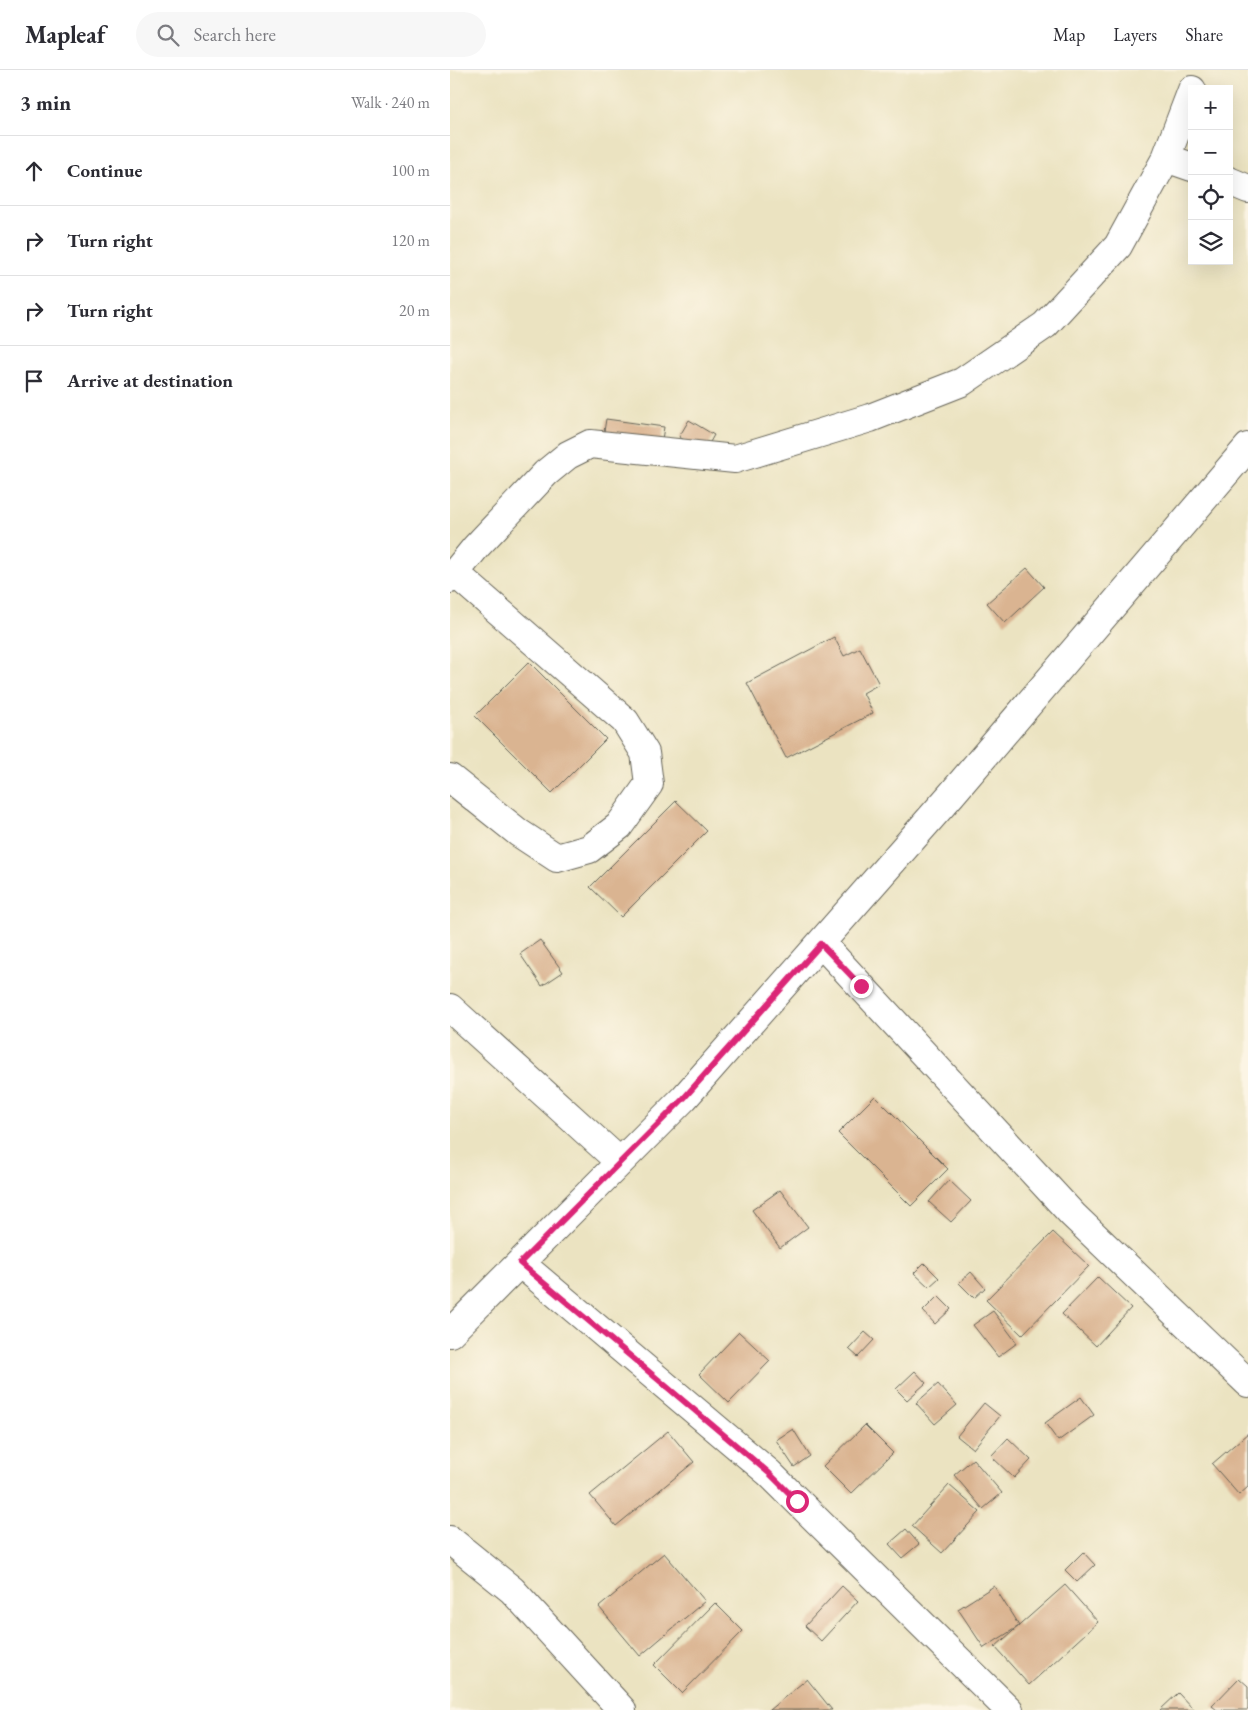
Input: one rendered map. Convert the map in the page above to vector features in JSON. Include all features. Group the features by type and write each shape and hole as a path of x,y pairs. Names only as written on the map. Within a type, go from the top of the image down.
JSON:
{"street":[{"path":"1193,85 1199,70"},
{"path":"450,778 519,832 557,858 589,849 619,826 649,784 645,753 626,721 452,576 476,547 546,473 568,455 590,444 734,459 870,418 962,382 1045,325 1118,246 1166,158 1188,100"},
{"path":"1166,158 1188,166"},
{"path":"1233,183 1248,189"},
{"path":"450,1334 684,1098 821,944 1248,447"},
{"path":"821,944 1073,1215 1248,1383"},
{"path":"450,1008 620,1162"},
{"path":"520,1263 769,1473 1009,1710"},
{"path":"450,1540 512,1590 622,1710"}],"building":[{"path":"606,419 664,427 661,446 603,438"},
{"path":"689,420 714,435 705,451 679,437"},
{"path":"1027,568 1044,587 1005,623 987,603"},
{"path":"834,637 844,656 860,648 879,684 863,693 873,713 786,758 747,683"},
{"path":"529,662 606,739 552,793 475,716"},
{"path":"676,801 707,831 621,917 590,887"},
{"path":"540,940 563,972 542,986 520,954"},
{"path":"875,1096 948,1169 911,1206 838,1133"},
{"path":"949,1180 971,1201 951,1222 929,1202"},
{"path":"780,1190 808,1227 780,1248 752,1210"},
{"path":"1053,1232 1089,1266 1022,1335 986,1300"},
{"path":"924,1263 939,1278 929,1287 914,1273"},
{"path":"971,1272 985,1288 974,1298 959,1283"},
{"path":"1098,1277 1131,1308 1096,1346 1062,1314"},
{"path":"938,1296 951,1309 935,1324 923,1311"},
{"path":"993,1311 1017,1343 998,1357 973,1325"},
{"path":"739,1332 770,1361 729,1403 699,1374"},
{"path":"865,1332 874,1340 858,1357 849,1349"},
{"path":"915,1371 926,1383 907,1400 896,1389"},
{"path":"938,1384 957,1405 935,1424 916,1403"},
{"path":"1081,1397 1094,1415 1058,1441 1045,1423"},
{"path":"984,1403 1000,1416 973,1449 957,1436"},
{"path":"865,1425 893,1453 851,1494 823,1466"},
{"path":"793,1429 810,1456 794,1467 776,1440"},
{"path":"668,1431 694,1462 616,1526 590,1495"},
{"path":"1248,1433 1248,1487 1239,1495 1212,1464"},
{"path":"1008,1438 1031,1460 1014,1478 991,1456"},
{"path":"973,1459 1002,1493 983,1509 954,1475"},
{"path":"949,1485 980,1512 942,1553 912,1526"},
{"path":"906,1529 919,1544 902,1558 889,1544"},
{"path":"1083,1552 1095,1565 1077,1582 1065,1570"},
{"path":"664,1553 705,1601 640,1656 599,1607"},
{"path":"1065,1585 1098,1622 1029,1685 995,1647"},
{"path":"842,1586 858,1601 821,1641 805,1626"},
{"path":"994,1586 1019,1626 984,1648 958,1609"},
{"path":"715,1603 743,1631 682,1693 654,1665"},
{"path":"1239,1678 1248,1686 1248,1710 1217,1710 1212,1706"},
{"path":"807,1679 832,1710 769,1710"},
{"path":"1178,1693 1194,1710 1160,1710"}],"route":[{"path":"797,1501 769,1473 520,1263 684,1098 821,944 861,986"}]}
